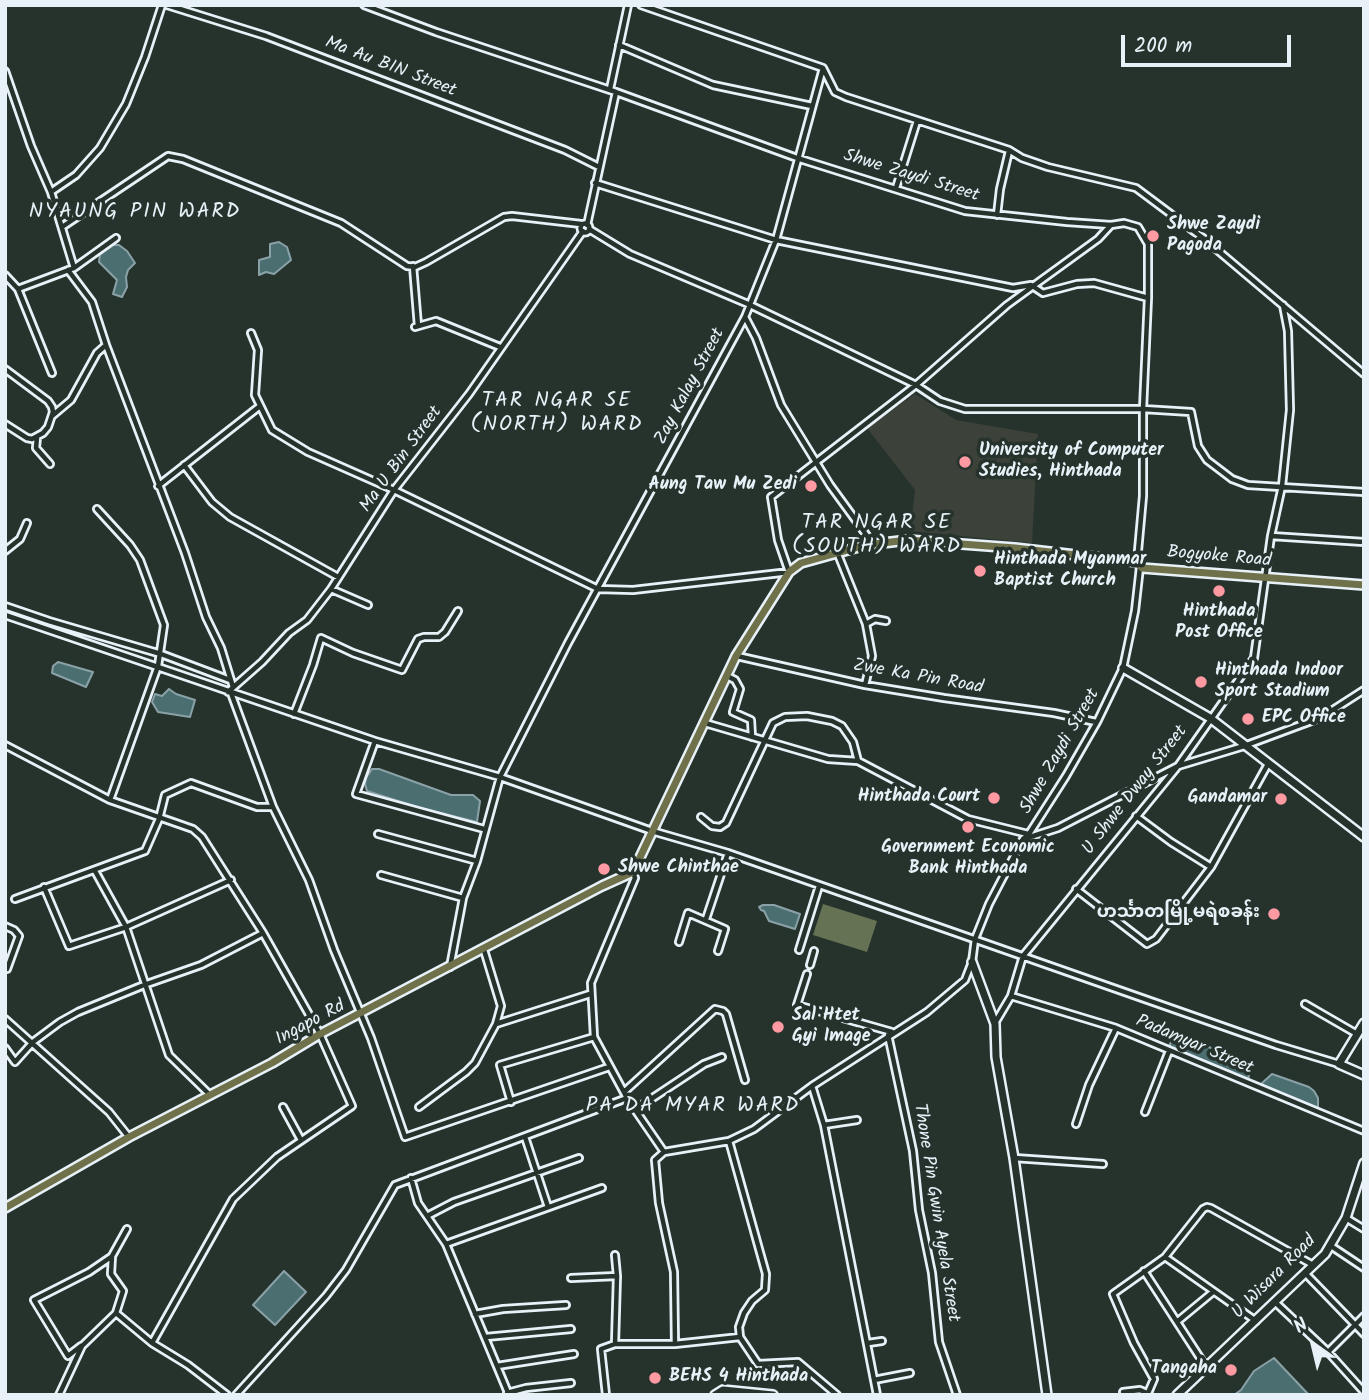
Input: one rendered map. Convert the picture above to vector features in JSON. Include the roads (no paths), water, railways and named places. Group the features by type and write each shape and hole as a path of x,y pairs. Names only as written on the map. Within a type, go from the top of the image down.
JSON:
{"main road":[{"name":"Bogyoke Road","path":"789,572 800,563 837,552 908,540 1015,548 1138,565 1266,578 1364,585"},
{"path":"633,872 736,656 789,572"},
{"name":"Ingapo Rd","path":"5,1208 129,1137 210,1096 320,1034 633,872"}],"street":[{"path":"51,192 76,175 100,148 125,104 145,57 162,5"},
{"name":"Ma Au BIN Street","path":"167,5 266,36 565,150 599,167"},
{"name":"Shwe Zaydi Street","path":"364,5 436,32 610,89 797,158 965,211 1111,225 1124,223 1138,228 1148,244 1143,495 1135,611 1123,668 1097,722 1029,834 1023,839 989,904 975,939 972,962"},
{"path":"610,89 628,5"},
{"path":"641,5 823,68 835,92 1009,150 1022,158 1048,167 1136,188 1203,238 1364,374"},
{"path":"619,45 713,85 812,106"},
{"name":"Zay Kalay Street","path":"450,967 463,898 477,861 500,777 745,317 776,240 823,68"},
{"path":"5,71 31,146 51,192 71,269 92,302 231,680 231,690 273,807 309,880 371,1038 405,1138 609,1067"},
{"name":"Ma U Bin Street","path":"231,690 289,633 307,620 331,589 394,490 469,394 500,347 587,229 616,92"},
{"path":"896,188 917,121"},
{"path":"997,215 1009,150"},
{"path":"62,227 168,156 175,156 341,223 407,266 443,253 504,217 581,224 630,254 748,304 916,385 940,401 965,409 1143,409 1191,412 1198,446 1217,470 1232,479 1248,485 1364,492"},
{"path":"595,183 776,240 1013,288 1031,285 1044,293 1077,284 1094,283 1148,298"},
{"path":"251,333 258,350 255,395 272,430 308,452 394,490 598,589 633,590 789,572 778,540 771,496 916,385 1031,285 1098,239 1111,225"},
{"path":"18,289 71,269 116,238"},
{"path":"413,266 416,327 436,321 500,347"},
{"path":"5,275 18,289 52,373"},
{"name":"U Shwe Dway Street","path":"995,1024 1010,996 1023,956 1178,766 1254,657 1271,536 1282,486 1290,410 1289,331 1283,305"},
{"path":"745,317 782,405 830,485 873,544"},
{"path":"52,416 71,400 97,354 106,345"},
{"path":"5,369 48,401 52,407 48,427 37,437 27,438 5,424"},
{"path":"158,486 260,405"},
{"path":"37,437 36,448 50,464"},
{"path":"184,465 212,502 230,517 338,577"},
{"path":"97,509 130,545 149,580 164,625 158,666 110,800"},
{"path":"5,551 20,539 27,523"},
{"path":"1271,536 1364,542"},
{"path":"837,552 866,624 872,656 865,685"},
{"path":"331,589 368,605"},
{"path":"5,606 40,619 161,654 231,680"},
{"path":"294,713 321,638 353,653 402,670 418,639 439,637 458,611"},
{"path":"5,615 375,741 500,777 652,831 728,853 1276,1045 1339,1064 1364,1075"},
{"path":"866,624 875,619 886,621"},
{"name":"Zwe Ka Pin Road","path":"736,656 865,685 1054,713 1097,722"},
{"path":"1123,668 1210,718 1364,837"},
{"path":"726,676 738,683 739,694 733,712 751,720 752,737"},
{"path":"1023,839 1058,828 1178,766 1244,746 1322,717 1364,690"},
{"path":"701,817 712,826 720,827 726,824 773,723 785,717 807,716 842,726 853,742 858,761"},
{"path":"704,723 828,759 858,761 968,819 1039,835"},
{"path":"375,741 356,794 484,828"},
{"path":"5,745 110,800 193,830 202,838 264,933 320,1034 352,1106 277,1157 233,1199 152,1343"},
{"path":"1076,889 1146,944 1156,939 1211,867 1268,764"},
{"path":"15,899 145,851 159,819 165,795 191,783 257,807 273,807"},
{"path":"1136,816 1211,867"},
{"path":"378,834 477,861"},
{"path":"706,919 728,853"},
{"path":"95,871 125,927 169,1055 210,1096"},
{"path":"633,872 635,878 591,984 594,1037 627,1098 664,1152"},
{"path":"381,875 463,898"},
{"path":"44,887 69,946 125,927 231,880"},
{"path":"799,950 819,886"},
{"path":"679,942 688,913 725,929 718,951"},
{"path":"5,926 19,936 7,969"},
{"path":"5,1048 15,1062 33,1042 78,1012 201,965 264,933"},
{"path":"419,1107 467,1073 496,1024 502,1006 484,950"},
{"path":"810,965 814,951"},
{"path":"972,962 995,1024 996,1057 1014,1158 1047,1395"},
{"path":"675,1344 674,1272 659,1203 655,1160 664,1152 729,1140 754,1129 812,1086 947,997 965,980 972,962"},
{"path":"807,974 797,1005 891,1034"},
{"path":"496,1024 590,994"},
{"name":"Padamyar Street","path":"1010,996 1116,1028 1364,1131"},
{"path":"1305,1004 1357,1034"},
{"path":"624,1092 715,1009 726,1014 745,1080"},
{"path":"5,1019 109,1112 129,1137"},
{"path":"1339,1064 1364,1023"},
{"path":"1076,1124 1089,1085 1116,1028"},
{"name":"Thone Pin Gwin Ayela Street","path":"891,1034 913,1151 919,1210 932,1273 939,1342 957,1395"},
{"path":"511,1102 500,1065 594,1037"},
{"path":"1145,1112 1168,1051"},
{"path":"636,1109 704,1064 722,1057"},
{"path":"812,1086 824,1125 877,1395"},
{"path":"236,1395 339,1279 395,1185 627,1098"},
{"path":"283,1107 302,1140"},
{"path":"824,1125 857,1120"},
{"path":"525,1137 548,1207"},
{"path":"729,1140 766,1274 765,1290 752,1301 744,1313 739,1327 740,1337 758,1364 799,1362 838,1395"},
{"path":"427,1216 454,1202 579,1158"},
{"path":"1014,1158 1102,1164"},
{"name":"U Wisara Road","path":"1177,1395 1276,1303 1331,1246 1346,1218 1364,1163"},
{"path":"411,1178 418,1203 446,1244 508,1394 526,1388 571,1383"},
{"path":"446,1244 602,1188"},
{"path":"1123,1392 1140,1390 1148,1394 1154,1379 1134,1343 1114,1291 1165,1257 1207,1207 1313,1265"},
{"path":"1346,1218 1364,1229"},
{"path":"111,1256 111,1274 123,1291 116,1313 68,1356 34,1300 89,1272 111,1256 127,1229"},
{"path":"1331,1246 1364,1268"},
{"path":"615,1255 615,1344"},
{"path":"1165,1257 1256,1321"},
{"path":"1144,1271 1206,1367"},
{"path":"1305,1273 1364,1334"},
{"path":"571,1278 617,1276"},
{"path":"1178,1321 1213,1292"},
{"path":"1276,1303 1328,1352 1364,1392"},
{"path":"475,1314 503,1309 566,1305"},
{"path":"116,1313 152,1343 188,1365 227,1395"},
{"path":"1328,1352 1364,1316"},
{"path":"485,1337 572,1329"},
{"path":"606,1395 601,1349 615,1344 675,1344 740,1337"},
{"path":"867,1343 882,1341"},
{"path":"59,1395 82,1346"},
{"path":"496,1366 574,1354"},
{"path":"874,1380 910,1373"},
{"path":"715,1395 723,1390 773,1395"}],"water":[{"path":"279,242 287,247 291,260 274,274 266,272 259,275 259,260 270,257 270,244"},
{"path":"113,245 119,245 127,251 135,263 128,270 127,287 122,297 113,294 117,280 99,262 100,254"},
{"path":"58,662 93,672 86,687 52,673 53,666"},
{"path":"169,689 195,700 190,717 158,712 152,702 155,694 162,696"},
{"path":"372,769 379,769 451,795 473,795 480,801 477,822 367,791 366,778"},
{"path":"774,905 800,914 795,929 769,921 759,907"},
{"path":"1179,1039 1191,1040 1242,1060 1250,1069 1247,1086 1220,1072 1170,1053 1168,1049 1171,1042"},
{"path":"1272,1074 1314,1091 1318,1106 1314,1114 1262,1092 1261,1084"},
{"path":"284,1271 306,1292 275,1325 253,1305"},
{"path":"1274,1358 1309,1395 1234,1395 1241,1390 1254,1371"}],"place":[{"name":"Shwe Zaydi Pagoda","path":"1153,236"},
{"name":"University of Computer Studies, Hinthada","path":"965,462"},
{"name":"Aung Taw Mu Zedi","path":"811,486"},
{"name":"Hinthada Myanmar Baptist Church","path":"980,571"},
{"name":"Hinthada Post Office","path":"1219,591"},
{"name":"Hinthada Indoor Sport Stadium","path":"1201,682"},
{"name":"EPC Office","path":"1248,719"},
{"name":"Hinthada Court","path":"994,798"},
{"name":"Gandamar","path":"1281,799"},
{"name":"Government Economic Bank Hinthada","path":"968,827"},
{"name":"Shwe Chinthae","path":"604,869"},
{"name":"ဟင်္သာတမြို့မရဲစခန်း","path":"1274,914"},
{"name":"Sal Htet Gyi Image","path":"778,1027"},
{"name":"Tangaha","path":"1231,1370"},
{"name":"BEHS 4 Hinthada","path":"655,1378"}],"district":[{"name":"NYAUNG PIN WARD","path":"135,213"},
{"name":"TAR NGAR SE (NORTH) WARD","path":"557,414"},
{"name":"TAR NGAR SE (SOUTH) WARD","path":"877,536"},
{"name":"PA DA MYAR WARD","path":"693,1107"}]}
